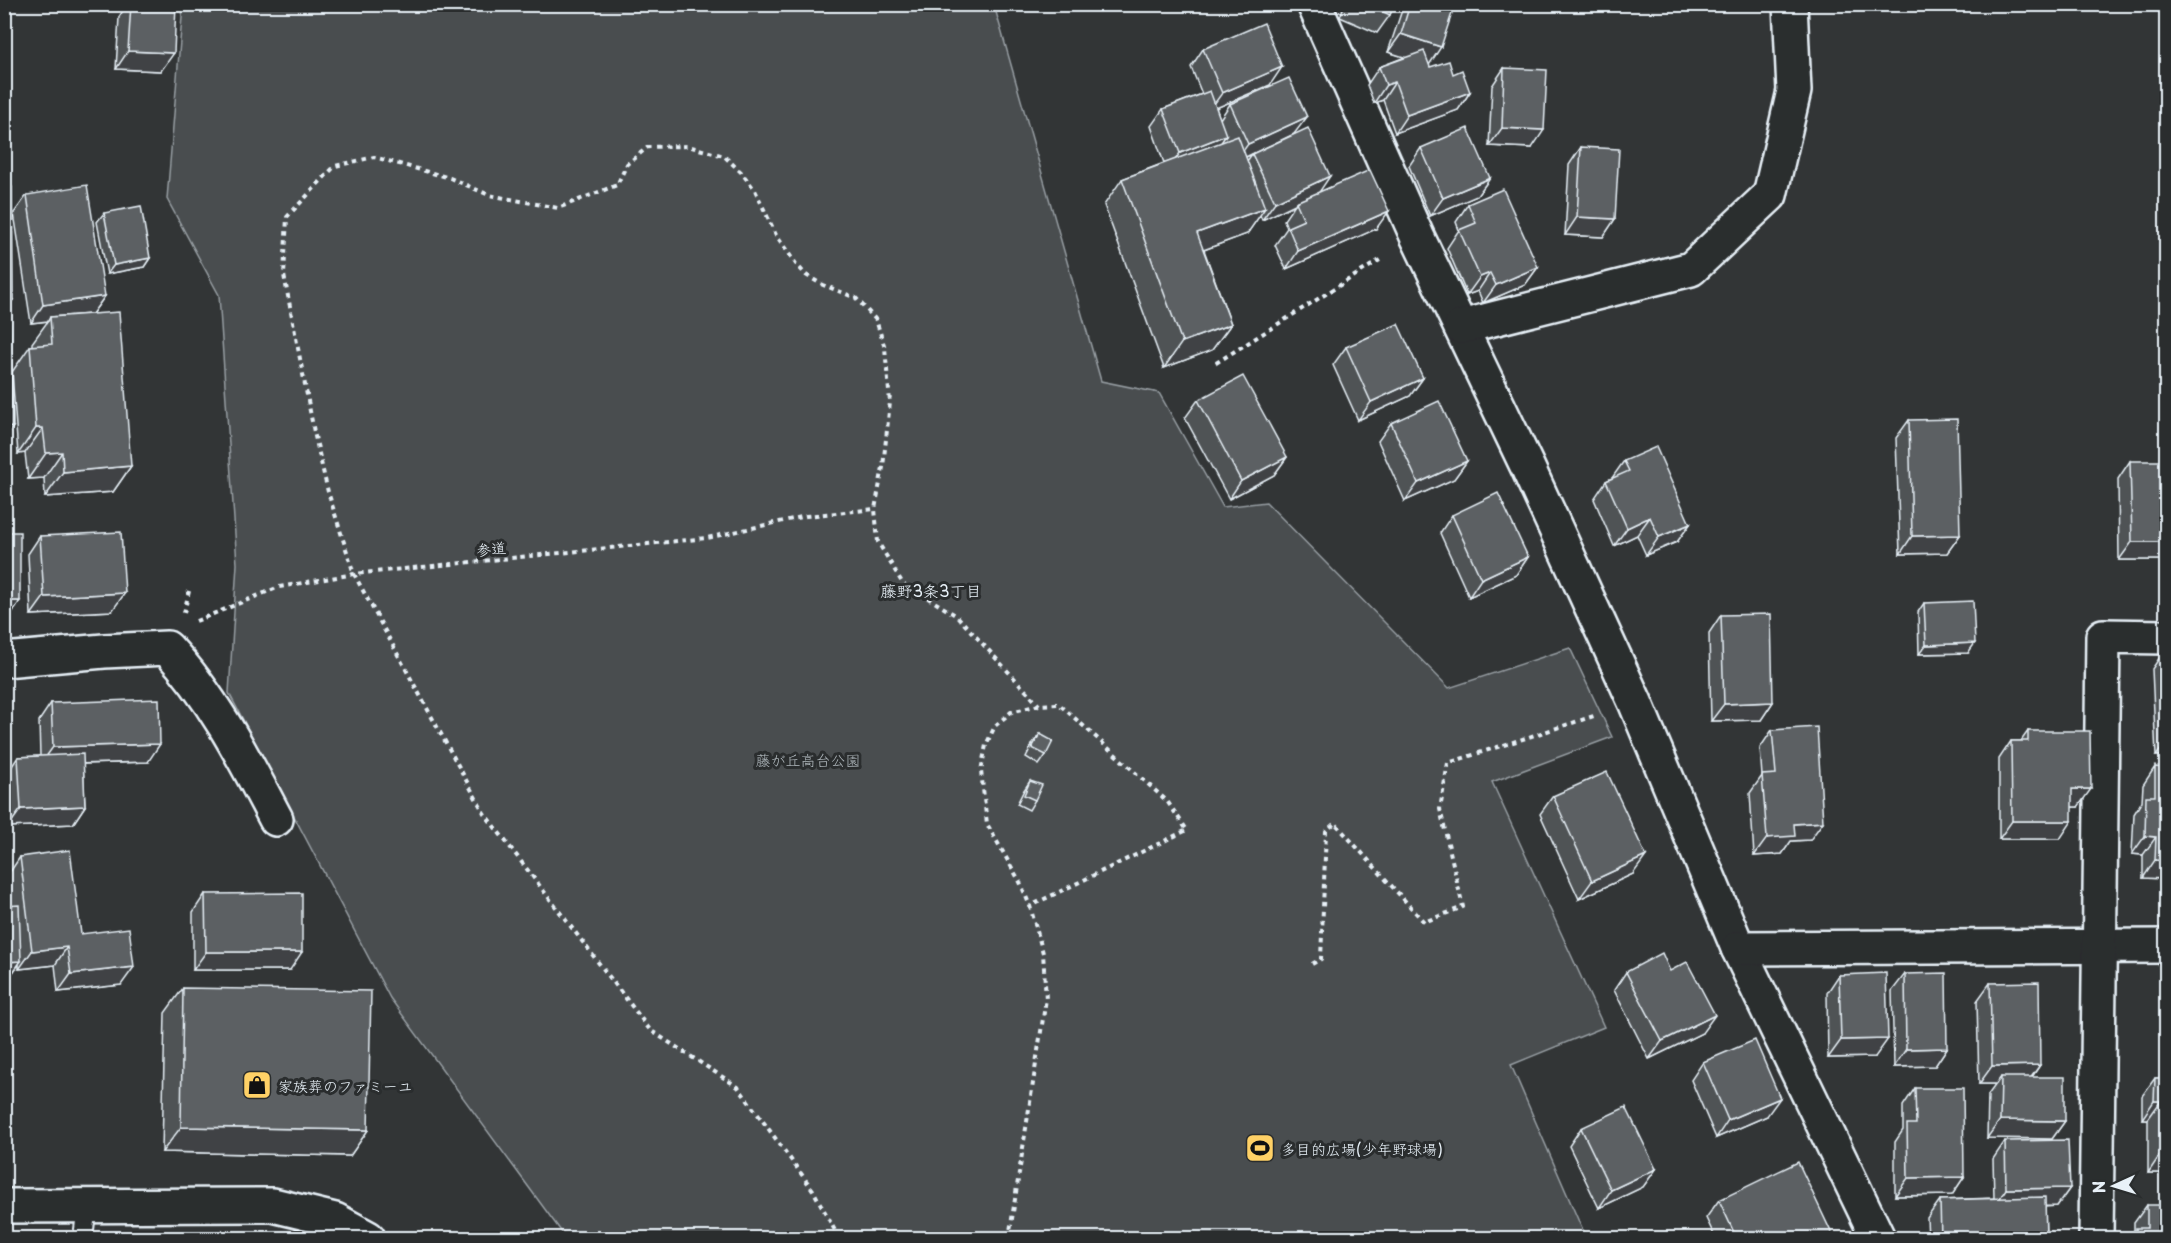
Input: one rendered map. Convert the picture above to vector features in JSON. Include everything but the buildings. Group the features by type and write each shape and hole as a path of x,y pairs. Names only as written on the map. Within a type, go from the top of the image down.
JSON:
{"street":[{"path":"1314,4 1417,236 1635,702 1738,948 1878,1239"},
{"path":"1461,327 1691,268 1770,195 1794,91 1790,4"},
{"path":"2096,1239 2103,636 2166,637"},
{"path":"4,660 167,648 203,695 246,763 276,819"},
{"path":"1738,948 2166,946"},
{"path":"4,1206 273,1205 335,1220 368,1239"}],"lane":[{"path":"83,1239 87,1205"}],"path":[{"path":"839,1239 813,1190 738,1087 650,1030 484,813 354,574 328,492 314,432 284,274 287,217 335,165 374,157 450,178 489,195 558,208 617,185 627,164 648,147 688,146 724,156 755,190 776,235 806,275 821,284 856,298 876,320 885,348 890,402 883,467 875,509 878,542 903,584 957,616 1039,705"},
{"path":"1216,363 1417,236"},
{"name":"参道","path":"192,623 279,586 354,574 707,538 807,516 875,509"},
{"path":"1312,964 1321,959 1326,831 1335,823 1424,922 1463,907 1440,809 1448,763 1635,702"},
{"path":"1009,1239 1047,999 1042,953 1030,906 1020,882 987,824 981,771 986,745 995,726 1011,712 1039,705 1059,704 1167,801 1186,830 1030,906"}],"green space":[{"name":"藤が丘高台公園","path":"183,5 994,5 1101,381 1159,393 1223,507 1266,502 1449,688 1570,648 1612,737 1492,782 1604,1027 1511,1065 1586,1238 566,1238 390,998 229,693 237,564 219,295 167,199"}],"place":[{"name":"家族葬のファミーユ","path":"257,1085"},
{"name":"多目的広場(少年野球場)","path":"1260,1148"}],"district":[{"name":"藤野3条3丁目","path":"931,590"}]}
